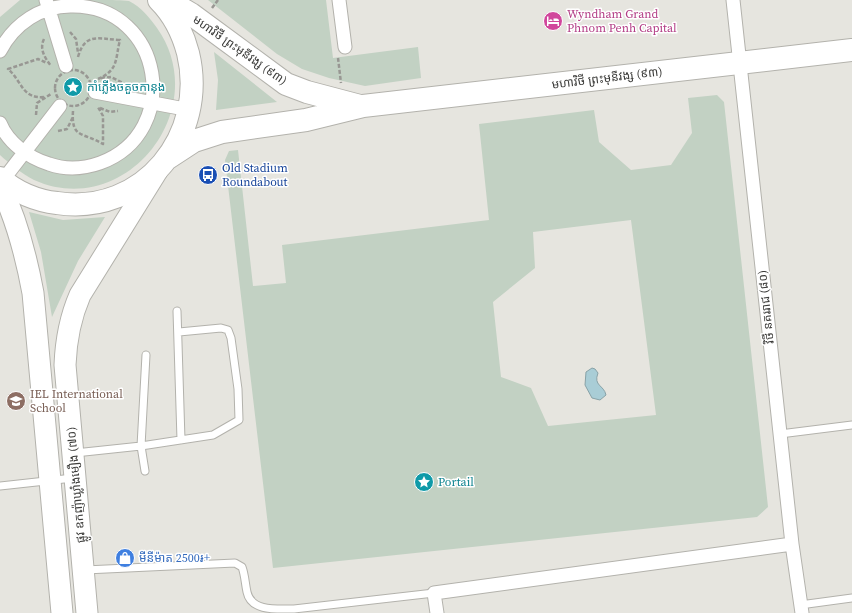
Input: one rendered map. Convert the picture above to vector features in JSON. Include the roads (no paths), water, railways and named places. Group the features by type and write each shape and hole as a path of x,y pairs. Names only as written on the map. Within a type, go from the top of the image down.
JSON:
{"highway":[{"path":"1,181 26,194 51,203 78,205 91,204 104,201 129,191 146,180 164,162 177,143 190,110 192,89 191,66 185,43 176,22 159,0"},
{"name":"មហាវិថី ព្រះមុនីវង្ស (៩៣)","path":"167,0 191,14 286,84 307,92 363,106"},
{"name":"មហាវិថី ព្រះមុនីវង្ស (៩៣)","path":"164,162 194,141 222,132 306,120 363,106 852,50"}],"main road":[{"name":"ផ្លូវ ឧកញ៉ាឃ្លាំងមឿង (៧០)","path":"86,613 65,365 66,340 72,315 80,294 164,162"},
{"name":"ផ្លូវ ឧកញ៉ាឃ្លាំងមឿង (៧០)","path":"1,181 12,209 23,245 34,293 62,613"},
{"path":"49,455 73,453"}],"street":[{"path":"339,0 341,51"},
{"name":"វិថី នគររាជ (៨០)","path":"733,0 792,544 801,609"},
{"path":"47,4 71,63"},
{"path":"0,52 6,41 17,27 47,4 81,6 92,8 114,16 127,27 139,39 147,54 152,71 152,103 146,122 136,137 124,150 109,160 92,166 74,168 56,167 39,161 24,152 11,140 0,123"},
{"path":"95,92 190,110"},
{"path":"1,181 60,106"},
{"path":"437,613 434,593 792,544"}],"lane":[{"path":"177,311 179,332 181,440"},
{"path":"73,453 141,446 213,435 240,420 231,338 228,330 221,328 179,332"},
{"path":"145,471 141,446 146,355"},
{"path":"780,434 852,425"},
{"path":"0,486 75,478"},
{"path":"83,570 236,563 242,567 247,594 253,602 259,607 274,609 294,609 434,593"},
{"path":"801,609 852,598"}],"water":[{"path":"592,368 598,373 597,381 606,395 600,400 592,398 585,385 586,372"}],"place":[{"name":"Wyndham Grand Phnom Penh Capital","path":"553,21"},
{"name":"កាំភ្លើងចគួចកានុង","path":"73,87"},
{"name":"Old Stadium Roundabout","path":"208,175"},
{"name":"IEL International School","path":"16,401"},
{"name":"Portail","path":"424,482"},
{"name":"មីនីម៉ាត 2500៛+","path":"125,558"}]}
